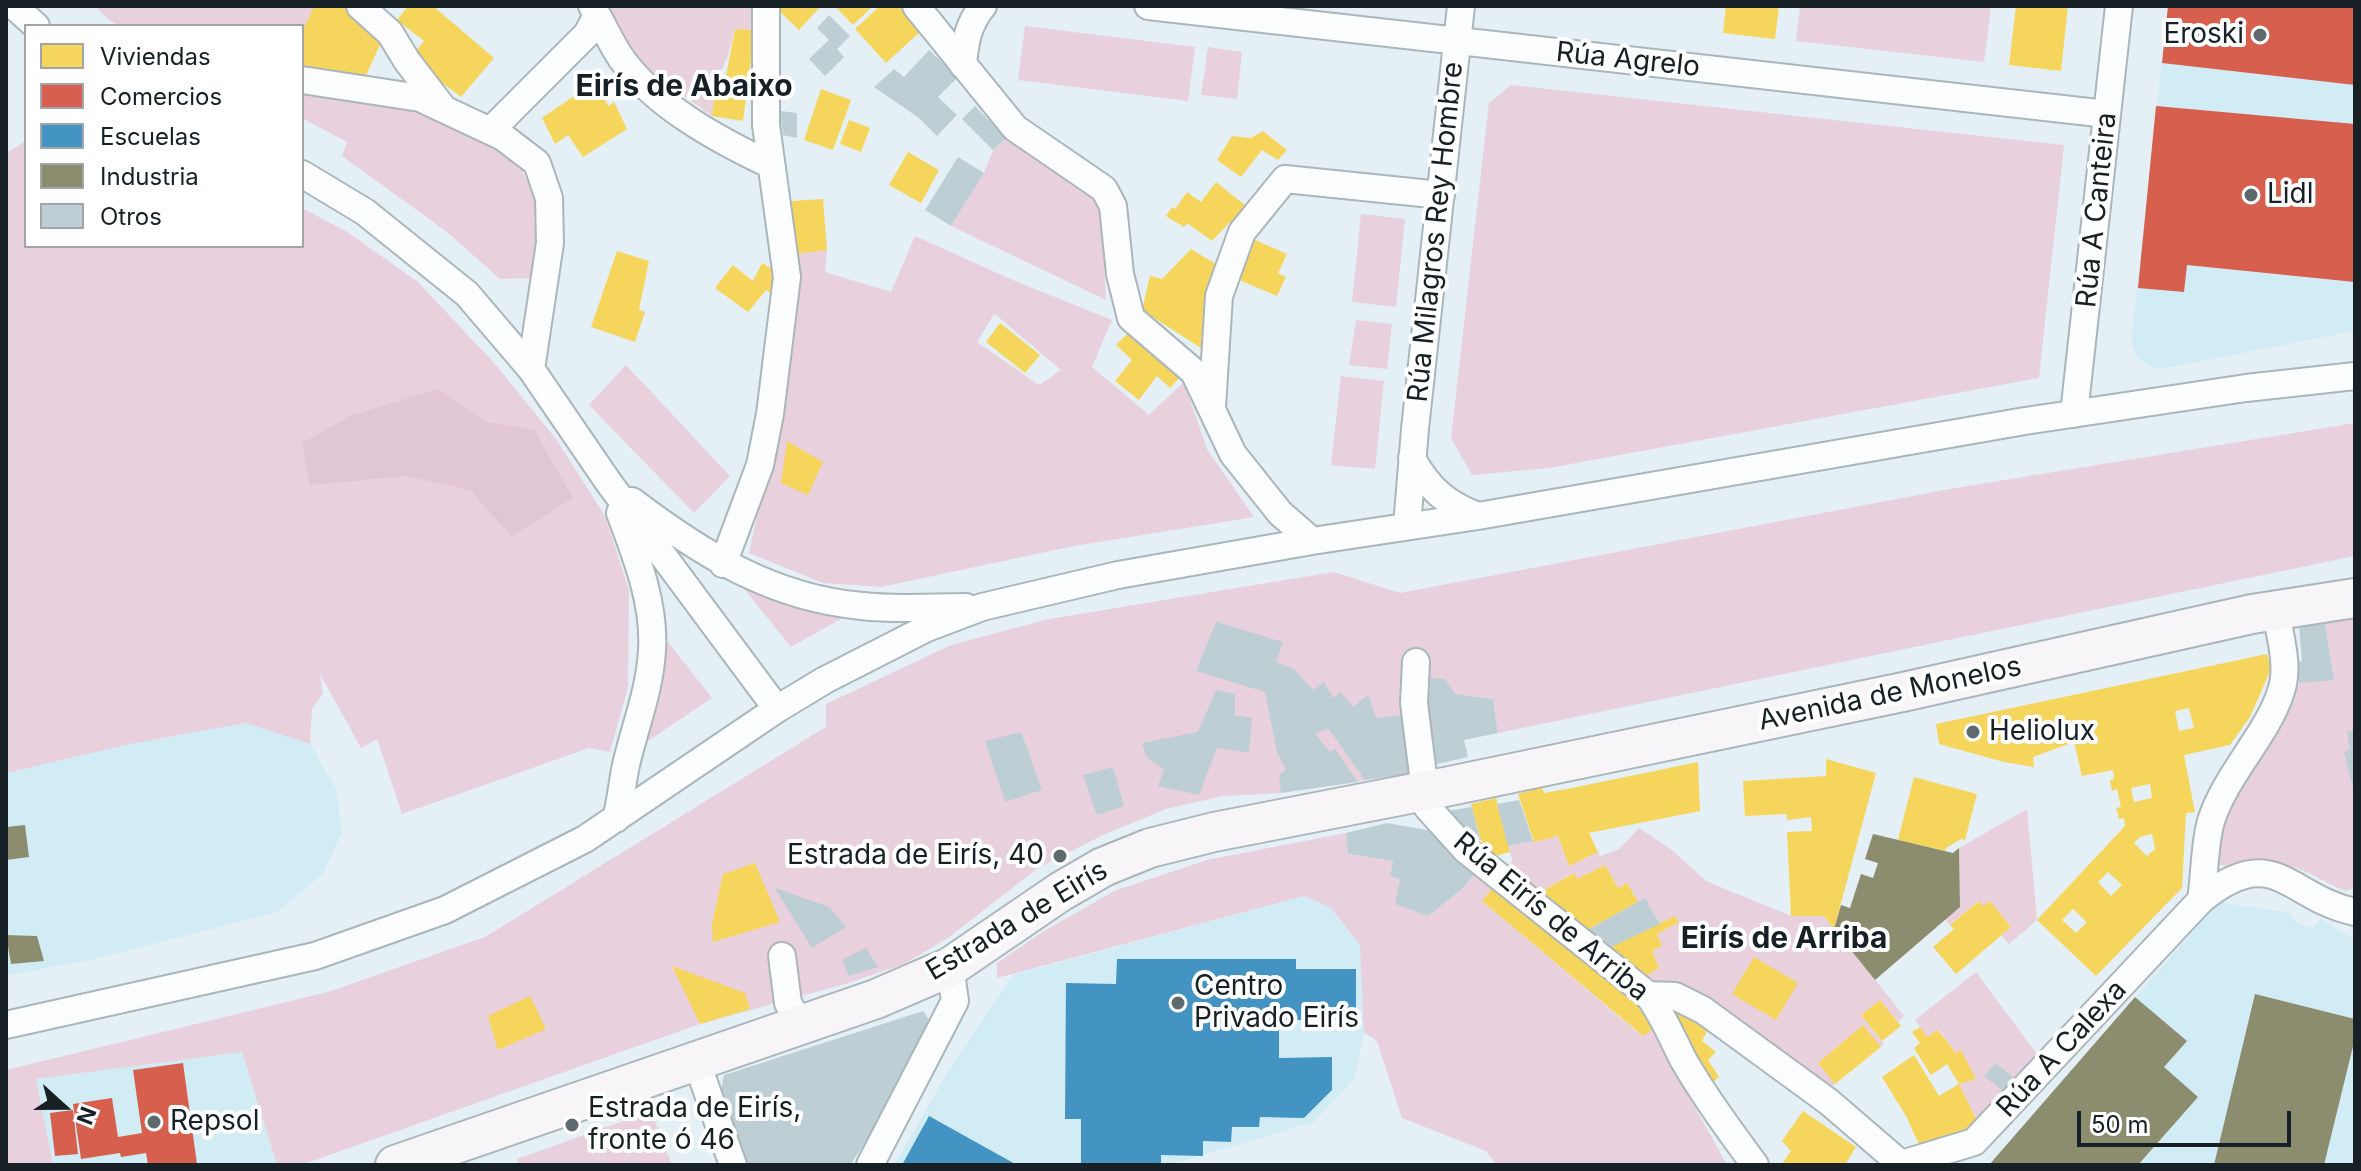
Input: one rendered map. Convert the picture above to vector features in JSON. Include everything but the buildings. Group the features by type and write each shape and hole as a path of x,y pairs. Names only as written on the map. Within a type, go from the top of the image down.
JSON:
{"street":[{"path":"14,6 34,24"},
{"path":"360,6 390,33 407,61 445,110"},
{"path":"723,564 760,465 770,414 787,277 766,125 766,6"},
{"path":"916,6 1015,128 1104,189 1113,206 1120,274 1131,318 1194,372 1233,454 1280,513 1312,541"},
{"path":"963,65 965,39 973,17 983,6"},
{"name":"Rúa Agrelo","path":"1148,6 2107,114"},
{"name":"Rúa Milagros Rey Hombre","path":"1407,526 1461,6"},
{"name":"Rúa A Canteira","path":"2074,414 2119,6"},
{"path":"490,131 587,34 594,10"},
{"path":"594,10 622,59 647,87 695,124 771,165"},
{"path":"304,80 420,98 503,137 537,163 549,198 550,243 531,369"},
{"path":"304,175 365,212 467,294 531,369 609,483 777,709"},
{"path":"1212,407 1219,296 1242,232 1285,179 1441,195"},
{"path":"6,1025 315,956 445,910 585,839 777,709 873,654 927,628 982,607 1118,575 1312,541 1478,516 2074,414 2246,388 2355,376"},
{"path":"1412,458 1423,479 1439,496 1457,508 1478,516"},
{"path":"609,483 678,535 723,564 794,593 864,607 982,607"},
{"path":"609,483 640,568 652,648 646,695 626,766 616,819"},
{"name":"Avenida de Monelos","path":"1425,791 2276,610 2355,598"},
{"path":"2201,900 2206,845 2212,819 2228,783 2276,705 2283,683 2284,665 2276,610"},
{"path":"1416,662 1414,703 1425,791"},
{"name":"Estrada de Eirís","path":"395,1165 876,999 950,967 1060,892 1103,867 1150,848 1214,832 1425,791"},
{"name":"Rúa Eirís de Arriba","path":"1425,791 1427,807 1466,850 1648,995 1716,1112 1755,1165"},
{"name":"Rúa A Calexa","path":"1648,995 1675,996 1703,1010 1829,1102 1900,1164 1974,1142 2201,900 2237,876 2258,874 2285,879 2340,909 2355,912"},
{"path":"782,956 788,1003 800,1024"},
{"path":"870,1165 955,1001 950,967"},
{"path":"696,1060 733,1165"}],"shaded area":[{"path":"95,6 315,6 304,31 304,24 116,24"},
{"path":"602,6 758,6 755,30 735,29 717,81 712,116 632,58"},
{"path":"1800,6 1991,6 1984,62 1796,41"},
{"path":"2168,6 2355,6 2355,331 2166,368 2154,368 2138,358 2131,342"},
{"path":"1025,26 1195,47 1188,101 1018,80"},
{"path":"1208,47 1242,52 1237,99 1201,95"},
{"path":"1511,85 2064,145 2039,378 1549,468 1472,475 1451,438 1489,103"},
{"path":"304,94 413,110 475,134 516,160 539,201 533,278 500,279 447,232 342,156 347,142 304,119"},
{"path":"1006,138 1101,204 1106,300 951,226 984,173 993,150"},
{"path":"24,142 24,248 304,248 304,209 349,233 418,282 495,364 556,439 605,516 629,590 628,687 610,752 589,748 402,814 377,739 361,748 320,674 323,693 312,709 310,744 246,723 135,743 6,773 6,153"},
{"path":"1361,214 1405,219 1396,307 1352,302"},
{"path":"915,236 1112,320 1092,367 1149,415 1184,382 1207,449 1254,517 1074,546 881,587 823,583 749,553 775,434 800,285 796,254 827,250 825,272 891,292","holes":["995,314 1061,370 1039,385 977,342"]},
{"path":"1356,320 1392,324 1387,369 1349,365"},
{"path":"626,365 730,476 694,513 589,405"},
{"path":"1341,376 1384,381 1375,469 1331,465"},
{"path":"438,389 486,422 534,430 573,498 512,536 470,490 406,476 310,485 302,443 350,416"},
{"path":"2355,423 2355,556 1498,733 1493,699 1455,694 1426,706 1437,764 1415,773 1281,793 1223,796 1166,809 1103,835 1038,868 948,938 904,964 845,984 700,1024 301,1165 277,1165 242,1052 36,1079 53,1165 6,1165 6,1070 328,992 485,937 826,727 826,704 951,645 1049,619 1334,572 1400,593 1950,489"},
{"path":"741,585 848,615 791,647"},
{"path":"2355,618 2355,888 2346,891 2282,864 2219,865 2215,860 2218,839 2236,793 2299,683 2334,679 2325,622"},
{"path":"661,633 712,698 642,745"},
{"path":"247,723 310,744 336,789 342,832 323,874 277,912 99,958 6,976 6,773 135,743"},
{"path":"2027,809 2037,920 2009,944 2001,935 2011,927 1990,901 1983,906 1978,901 1950,925 1945,919 1960,907 1959,848"},
{"path":"1639,828 1672,850 1706,881 1791,916 1824,916 1904,1016 1898,1022 1880,1000 1861,1015 1884,1044 1881,1047 1862,1026 1818,1063 1835,1084 1828,1091 1641,979 1659,968 1652,951 1662,946 1657,934 1679,922 1675,916 1660,924 1645,898 1638,902 1627,883 1618,888 1605,865 1577,879 1573,873 1540,892 1508,865 1513,862 1508,846 1558,836 1569,866 1598,852 1600,856 1619,849"},
{"path":"1346,833 1348,854 1393,861 1390,876 1400,880 1396,904 1428,916 1461,890 1478,870 1497,883 1482,901 1642,1036 1652,1030 1727,1165 1497,1165 1486,1151 1402,1118 1377,1041 1364,1032 1360,945 1330,907 1304,896 997,978 997,963 1041,933 1114,891 1207,860"},
{"name":"Centro Privado Eirís","path":"1304,896 1330,907 1360,945 1364,1032 1355,1078 1314,1122 1169,1165 894,1165 949,1070 1013,975"},
{"path":"2219,902 2289,913 2297,923 2313,928 2321,919 2355,940 2355,1165 1989,1165"},
{"path":"1976,972 2039,1057 1978,1123 1959,1084 1975,1079 1961,1051 1956,1053 1939,1030 1927,1037 1915,1020"},
{"name":"Repsol","path":"242,1052 277,1165 53,1165 35,1079"},
{"path":"651,1111 672,1165 519,1165 517,1159"}],"place":[{"name":"Eroski","path":"2260,35"},
{"name":"Lidl","path":"2251,195"},
{"name":"Heliolux","path":"1973,732"},
{"name":"Estrada de Eirís, 40","path":"1060,856"},
{"name":"Centro Privado Eirís","path":"1178,1003"},
{"name":"Repsol","path":"154,1122"},
{"name":"Estrada de Eirís, fronte ó 46","path":"572,1125"}],"district":[{"name":"Eirís de Abaixo","path":"684,87"},
{"name":"Eirís de Arriba","path":"1784,939"}]}
